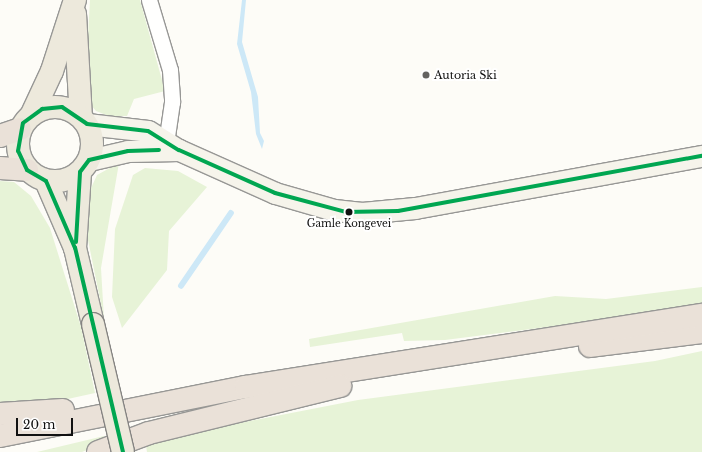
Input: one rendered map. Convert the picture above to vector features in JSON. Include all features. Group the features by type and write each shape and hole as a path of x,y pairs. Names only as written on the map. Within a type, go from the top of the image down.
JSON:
{"highway":[{"path":"0,168 27,170"},
{"path":"0,436 172,400 521,341 702,315"},
{"path":"0,448 340,386 526,355 702,332"},
{"path":"98,452 149,433 340,386"},
{"path":"0,414 172,400"}],"main road":[{"path":"74,3 84,121 92,148 84,166 75,248"},
{"path":"74,3 17,126 18,151 27,170 46,181 64,180 84,166"},
{"path":"17,126 52,106 72,111 84,121"},
{"path":"46,181 75,248 123,452"}],"street":[{"path":"150,0 170,70 172,102 170,147"},
{"path":"84,121 130,126 170,147 281,195 334,210 362,213 415,208 702,156"},
{"path":"84,166 128,151 170,147"}],"green space":[{"path":"90,0 140,0 165,91 134,99 127,116 109,116 96,111 90,104 86,72"},
{"path":"119,163 101,268 104,319 87,235 87,197 97,175"},
{"path":"145,168 178,171 207,187 169,231 167,270 122,328 112,297 115,229 133,175"},
{"path":"0,181 14,182 31,196 50,228 81,327 95,393 45,404 0,405"},
{"path":"702,287 702,307 445,340 404,341 402,333 310,347 309,339 555,296 606,299"},
{"path":"702,351 702,452 147,452 146,446 188,433 358,400 655,361"},
{"path":"104,436 105,443 82,452 37,452"}],"water":[{"path":"242,0 246,0 242,42 258,97 260,133 264,141 262,149 256,134 251,92 237,44"}],"waterway":[{"path":"181,286 231,213"}],"transit line":[{"path":"123,452 75,248 46,181 27,170 18,151 23,123 42,109 62,107 87,124 148,131 179,150 275,193 346,212 398,211 702,156"},
{"path":"76,242 80,172 89,160 128,151 159,150"}],"place":[{"name":"Autoria Ski","path":"426,75"},
{"name":"Gamle Kongevei","path":"349,212"}]}
